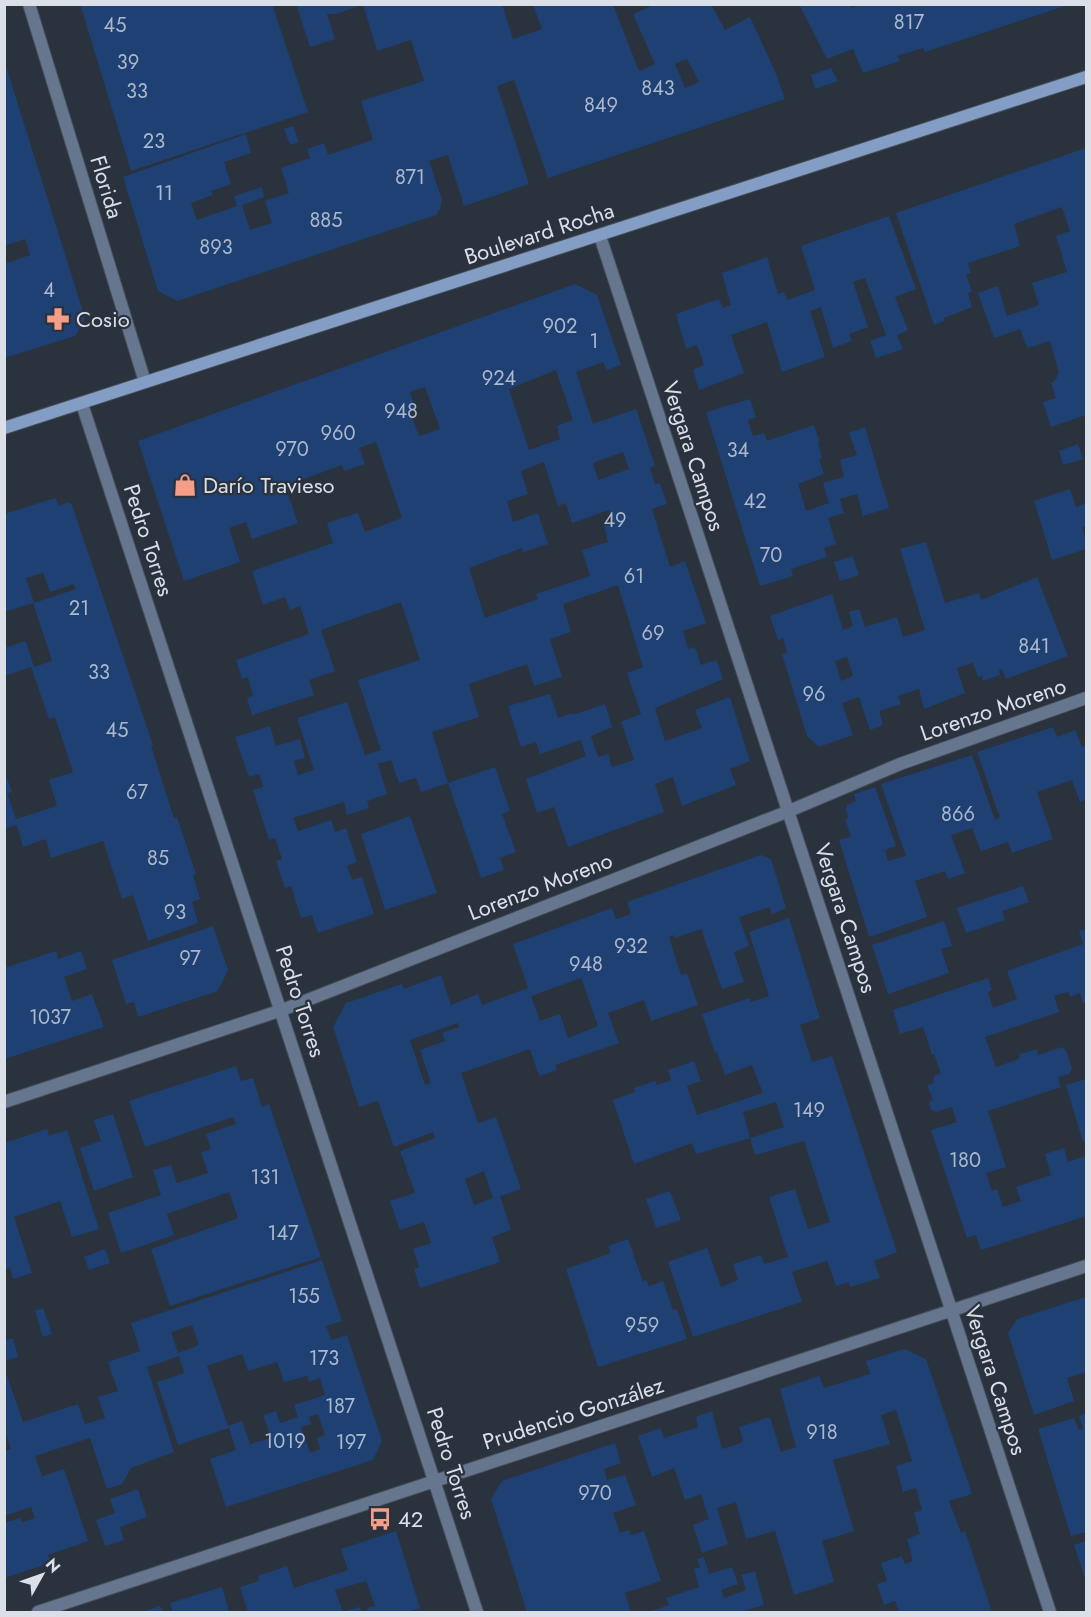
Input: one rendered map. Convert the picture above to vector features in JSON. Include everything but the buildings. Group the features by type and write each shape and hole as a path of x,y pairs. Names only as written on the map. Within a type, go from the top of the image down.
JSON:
{"main road":[{"name":"Boulevard Rocha","path":"4,428 1086,77"}],"street":[{"name":"Florida","path":"29,4 145,382"},
{"name":"Vergara Campos","path":"600,236 1050,1612"},
{"name":"Pedro Torres","path":"82,404 436,1480 477,1612"},
{"name":"Lorenzo Moreno","path":"4,1102 282,1010 789,811 900,764 1086,698"},
{"name":"Prudencio González","path":"38,1612 1086,1266"}],"place":[{"name":"Cosio","path":"58,319"},
{"name":"Darío Travieso","path":"185,485"},
{"name":"42","path":"380,1519"}]}
